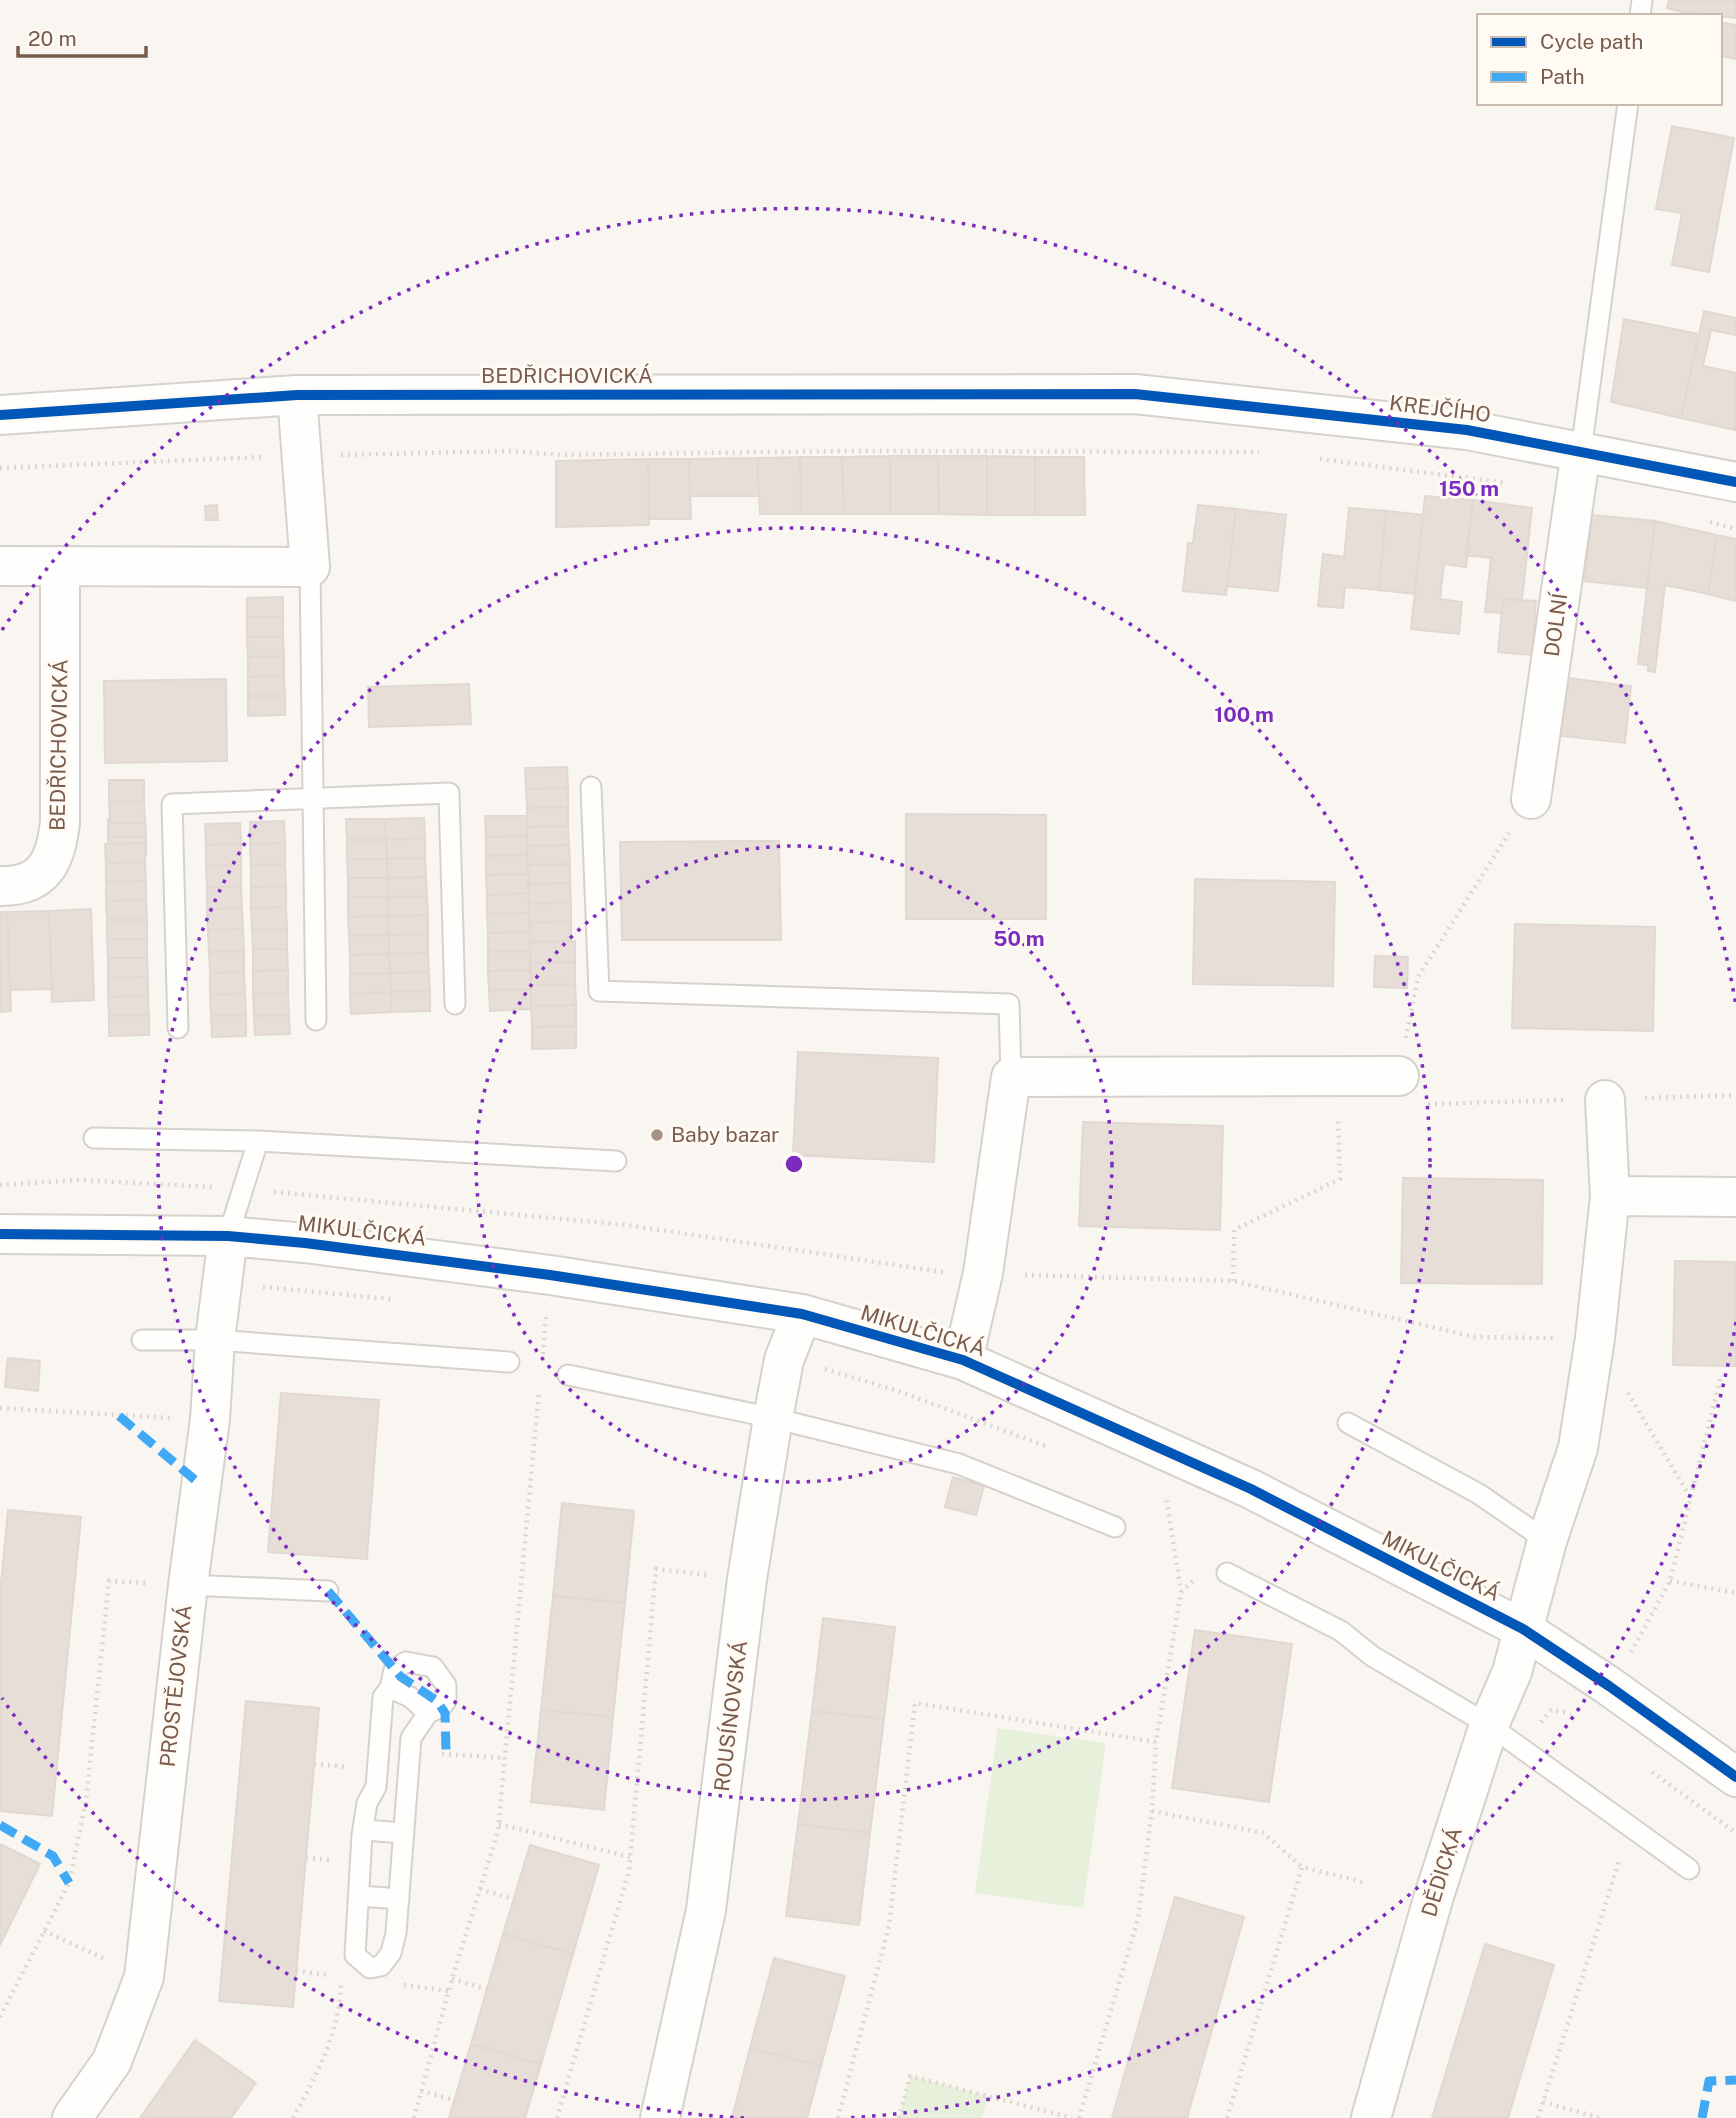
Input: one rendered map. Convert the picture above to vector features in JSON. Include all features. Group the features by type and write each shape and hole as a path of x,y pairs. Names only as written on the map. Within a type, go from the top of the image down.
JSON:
{"street":[{"name":"KREJČÍHO","path":"1135,394 1467,430 1736,482"},
{"name":"BEDŘICHOVICKÁ","path":"0,415 297,395 1135,394"},
{"path":"0,566 310,567 297,395"},
{"name":"DOLNÍ","path":"1531,799 1581,451"},
{"name":"BEDŘICHOVICKÁ","path":"0,886 16,886 34,879 47,868 57,851 60,822 60,566"},
{"path":"1011,1077 1399,1076"},
{"name":"MIKULČICKÁ","path":"963,1360 983,1273 1011,1077"},
{"name":"MIKULČICKÁ","path":"1523,1629 1547,1541 1578,1448 1595,1338 1610,1196 1605,1100"},
{"path":"1610,1196 1736,1197"},
{"name":"MIKULČICKÁ","path":"0,1234 228,1236 305,1242 536,1273 802,1314 963,1360 1251,1489 1523,1629 1736,1777"},
{"name":"PROSTĚJOVSKÁ","path":"72,2118 112,2061 144,1977 188,1585 210,1419 215,1340 228,1236"},
{"name":"ROUSÍNOVSKÁ","path":"660,2118 706,1910 747,1579 773,1418 784,1360 802,1314"},
{"name":"DĚDICKÁ","path":"1371,2118 1433,1899 1489,1725 1512,1672 1523,1629"}],"lane":[{"path":"1581,451 1628,105"},
{"path":"310,567 316,1020"},
{"path":"591,787 599,991 1009,1004 1011,1077"},
{"path":"178,1028 172,804 449,793 455,1004"},
{"path":"94,1138 258,1141 616,1161"},
{"path":"228,1236 258,1141"},
{"path":"142,1340 215,1340 509,1362"},
{"path":"568,1375 773,1418 959,1464 1115,1527"},
{"path":"1348,1423 1479,1494 1547,1541"},
{"path":"1227,1573 1340,1631 1372,1656 1489,1725 1689,1869"},
{"path":"188,1585 328,1591"},
{"path":"406,1662 433,1667 446,1685 446,1701 441,1707 428,1713 411,1738 399,1899 391,1953 381,1966 370,1968 355,1955 364,1830 368,1803 376,1787 383,1697 390,1688 394,1670 406,1662"},
{"path":"390,1688 410,1697 428,1713"},
{"path":"381,1736 411,1738"},
{"path":"364,1830 404,1833"},
{"path":"360,1896 399,1899"}],"path":[{"path":"0,468 302,455 511,452 561,455 844,451 1265,452"},
{"path":"1306,457 1507,483"},
{"path":"1531,799 1418,977 1399,1076 1399,1104 1736,1095"},
{"path":"1233,1282 1234,1230 1340,1180 1338,1115"},
{"path":"0,1185 78,1180 244,1188 627,1225 929,1271 1233,1282 1475,1337 1595,1338 1690,1497"},
{"path":"784,1360 838,1371 1058,1451"},
{"path":"1630,1651 1670,1581 1721,1376"},
{"path":"0,1408 210,1419"},
{"path":"414,2118 452,1979 499,1824 537,1413"},
{"path":"1079,2118 1138,1919 1152,1811 1156,1742 1181,1592 1165,1491"},
{"path":"557,2118 630,1857 656,1569 747,1579"},
{"path":"0,2017 69,1883 86,1801 109,1581 188,1585"},
{"path":"1670,1581 1736,1592"},
{"path":"838,2118 889,1926 915,1703 1156,1742"},
{"path":"1539,1725 1551,1710 1570,1712 1578,1718"},
{"path":"314,1765 360,1767"},
{"path":"1650,1770 1736,1833"},
{"path":"1152,1811 1263,1833 1302,1867 1367,1883"},
{"path":"499,1824 630,1857"},
{"path":"1538,2118 1607,1894 1631,1828"},
{"path":"1227,2118 1302,1867"},
{"path":"480,1889 513,1899"},
{"path":"44,1931 144,1977"},
{"path":"296,1971 342,1976"},
{"path":"452,1979 487,1989"},
{"path":"899,2118 910,2076 1072,2118"},
{"path":"421,2091 454,2100"},
{"path":"1543,2102 1600,2118"}],"green space":[{"path":"998,1728 1106,1743 1083,1908 975,1893"},
{"path":"910,2076 988,2096 982,2118 899,2118"}],"building":[{"path":"1669,0 1736,0 1736,18 1722,16 1722,14 1700,14 1667,8"},
{"path":"1722,22 1736,25 1736,59 1722,56"},
{"path":"1672,126 1734,138 1709,272 1672,265 1682,213 1656,209"},
{"path":"1704,311 1736,318 1736,335 1711,330 1703,366 1736,373 1735,430 1681,418"},
{"path":"1624,319 1699,334 1681,418 1611,402"},
{"path":"890,456 938,456 939,514 890,514"},
{"path":"890,456 890,514 844,514 842,457"},
{"path":"938,456 987,456 987,515 939,514"},
{"path":"987,456 1035,457 1035,515 987,515"},
{"path":"800,457 842,457 844,514 801,514"},
{"path":"800,457 801,514 760,514 757,458"},
{"path":"1035,457 1084,457 1085,515 1035,515"},
{"path":"757,458 759,496 690,496 689,459"},
{"path":"648,459 689,459 691,519 649,519"},
{"path":"648,459 649,525 556,527 556,461"},
{"path":"1425,496 1473,500 1466,567 1444,564 1440,599 1462,602 1459,634 1411,629"},
{"path":"1473,500 1532,508 1522,600 1503,599 1502,613 1485,612 1491,558 1466,555"},
{"path":"217,505 218,520 206,520 205,506"},
{"path":"1198,505 1236,509 1226,595 1183,591 1188,543 1193,543"},
{"path":"1349,508 1386,511 1379,590 1345,587 1343,608 1318,606 1323,554 1344,557"},
{"path":"1236,509 1286,515 1278,591 1227,586"},
{"path":"1386,511 1423,515 1415,594 1379,590"},
{"path":"1592,515 1655,521 1647,588 1585,581"},
{"path":"1655,521 1717,535 1708,594 1665,585 1655,672 1648,671 1648,665 1638,664"},
{"path":"1717,535 1736,539 1736,601 1708,594"},
{"path":"283,597 283,617 247,617 247,598"},
{"path":"1503,599 1536,601 1532,655 1498,652"},
{"path":"247,617 283,617 283,637 247,637"},
{"path":"247,637 283,637 284,656 248,657"},
{"path":"284,656 284,676 248,677 248,657"},
{"path":"284,676 285,696 248,696 248,677"},
{"path":"1561,677 1631,686 1625,743 1555,735"},
{"path":"226,679 227,761 105,763 104,681"},
{"path":"469,684 471,724 369,727 368,687"},
{"path":"248,696 285,696 285,715 248,716"},
{"path":"567,767 568,788 526,789 525,768"},
{"path":"109,780 144,780 144,801 109,802"},
{"path":"568,788 568,807 527,808 526,789"},
{"path":"144,801 145,823 110,823 109,802"},
{"path":"568,807 568,826 527,827 527,808"},
{"path":"906,814 1046,815 1046,919 906,919"},
{"path":"485,816 527,816 527,836 486,837"},
{"path":"145,817 146,837 108,837 108,818 110,823 145,823"},
{"path":"424,818 425,838 386,840 385,819"},
{"path":"346,819 385,819 386,840 347,840"},
{"path":"284,821 285,843 250,844 250,822"},
{"path":"240,823 241,844 206,845 205,824"},
{"path":"568,826 569,845 527,846 527,827"},
{"path":"527,836 527,855 486,856 486,837"},
{"path":"108,837 146,837 146,857 145,843 108,844"},
{"path":"425,838 425,858 387,859 386,840"},
{"path":"347,840 386,840 387,859 347,859"},
{"path":"779,841 781,940 622,940 620,842"},
{"path":"145,843 145,862 106,863 105,844"},
{"path":"285,843 285,864 251,865 250,844"},
{"path":"241,844 241,865 206,866 206,845"},
{"path":"569,845 570,864 528,865 527,846"},
{"path":"527,855 528,874 486,875 486,856"},
{"path":"425,858 426,877 387,878 387,859"},
{"path":"347,859 387,859 387,878 348,878"},
{"path":"145,862 146,881 106,882 106,863"},
{"path":"285,864 286,886 251,887 251,865"},
{"path":"570,864 570,883 528,884 528,865"},
{"path":"241,865 241,886 207,888 206,866"},
{"path":"528,874 529,893 487,895 486,875"},
{"path":"426,877 427,896 388,897 387,878"},
{"path":"348,878 387,878 388,897 348,897"},
{"path":"1195,879 1335,882 1333,986 1193,984"},
{"path":"146,881 146,900 106,901 106,882"},
{"path":"570,883 571,902 529,904 528,884"},
{"path":"241,886 242,908 207,909 207,888"},
{"path":"286,886 286,907 251,908 251,887"},
{"path":"529,893 529,913 487,914 487,895"},
{"path":"427,896 428,915 388,916 388,897"},
{"path":"348,897 388,897 388,916 348,917"},
{"path":"146,900 147,920 107,920 106,901"},
{"path":"571,902 571,921 530,923 529,904"},
{"path":"286,907 287,929 252,930 251,908"},
{"path":"242,908 243,929 208,930 207,909"},
{"path":"91,909 94,1000 52,1002 49,911"},
{"path":"49,911 52,989 10,990 7,912"},
{"path":"0,912 7,912 11,1011 0,1012"},
{"path":"529,913 530,932 488,933 487,914"},
{"path":"428,915 428,934 389,935 388,916"},
{"path":"388,916 389,935 349,936 348,917"},
{"path":"107,920 147,920 147,939 107,939"},
{"path":"571,921 571,941 530,942 530,923"},
{"path":"1515,924 1655,927 1653,1031 1512,1028"},
{"path":"243,929 244,951 209,952 208,930"},
{"path":"287,929 287,949 253,949 252,930"},
{"path":"530,932 530,951 488,952 488,933"},
{"path":"428,934 428,953 389,954 389,935"},
{"path":"389,935 389,954 350,955 349,936"},
{"path":"107,939 147,939 147,958 108,958"},
{"path":"575,941 575,962 530,963 530,942"},
{"path":"253,949 287,949 288,970 253,971"},
{"path":"244,951 244,972 210,973 209,952"},
{"path":"530,951 530,970 488,971 488,952"},
{"path":"428,953 429,972 390,973 389,954"},
{"path":"389,954 390,973 350,974 350,955"},
{"path":"1375,956 1408,957 1407,988 1374,987"},
{"path":"108,958 147,958 148,977 108,978"},
{"path":"575,962 575,984 531,985 530,963"},
{"path":"288,970 288,993 253,994 253,971"},
{"path":"530,970 531,989 489,990 488,971"},
{"path":"244,972 245,993 210,995 210,973"},
{"path":"429,972 430,991 391,992 390,973"},
{"path":"390,973 391,992 350,994 350,974"},
{"path":"148,977 148,996 108,997 108,978"},
{"path":"575,984 576,1005 531,1006 531,985"},
{"path":"531,989 531,1009 490,1011 489,990"},
{"path":"430,991 430,1011 391,1012 391,992"},
{"path":"391,992 391,1012 351,1014 350,994"},
{"path":"245,993 246,1015 211,1016 210,995"},
{"path":"288,993 289,1015 254,1016 253,994"},
{"path":"148,996 149,1015 109,1016 108,997"},
{"path":"576,1005 576,1026 532,1027 531,1006"},
{"path":"149,1015 149,1035 109,1036 109,1016"},
{"path":"246,1015 246,1036 212,1037 211,1016"},
{"path":"289,1015 290,1034 255,1035 254,1016"},
{"path":"576,1026 576,1048 532,1049 532,1027"},
{"path":"798,1052 938,1058 934,1162 793,1155"},
{"path":"1083,1122 1223,1126 1220,1230 1079,1226"},
{"path":"1403,1178 1543,1180 1542,1284 1401,1283"},
{"path":"1675,1261 1736,1262 1736,1366 1673,1365"},
{"path":"8,1358 40,1361 38,1391 5,1387"},
{"path":"281,1393 379,1400 367,1559 268,1552"},
{"path":"953,1477 984,1486 976,1515 945,1507"},
{"path":"562,1503 634,1511 625,1603 553,1596"},
{"path":"8,1510 81,1517 52,1816 0,1811 0,1594"},
{"path":"553,1596 625,1603 613,1717 541,1710"},
{"path":"823,1618 895,1627 884,1719 812,1711"},
{"path":"1195,1630 1292,1644 1269,1802 1172,1788"},
{"path":"246,1701 319,1708 293,2007 219,2001"},
{"path":"541,1710 613,1717 604,1810 531,1802"},
{"path":"812,1711 884,1719 870,1833 798,1824"},
{"path":"798,1824 870,1833 859,1925 786,1916"},
{"path":"0,1844 40,1864 0,1945"},
{"path":"530,1845 599,1865 573,1954 503,1934"},
{"path":"1175,1897 1244,1917 1187,2118 1112,2118"},
{"path":"503,1934 573,1954 541,2064 471,2044"},
{"path":"1485,1944 1554,1965 1508,2118 1432,2118"},
{"path":"774,1958 845,1976 821,2066 750,2048"},
{"path":"195,2040 256,2083 231,2118 140,2118"},
{"path":"471,2044 541,2064 525,2118 449,2118"},
{"path":"750,2048 821,2066 807,2118 732,2118"}],"marked path":[{"path":"119,1416 201,1485"},
{"path":"328,1591 401,1677 437,1701 445,1713 446,1752"},
{"path":"0,1825 53,1856 69,1883"},
{"path":"1702,2118 1709,2081 1736,2080"}],"cycle path":[{"path":"0,415 297,395 1135,394 1467,430 1736,482"},
{"path":"0,1234 228,1236 305,1243 550,1275 802,1314 963,1360 1251,1489 1523,1629 1609,1686 1736,1777"}],"place":[{"name":"Baby bazar","path":"657,1135"}]}
